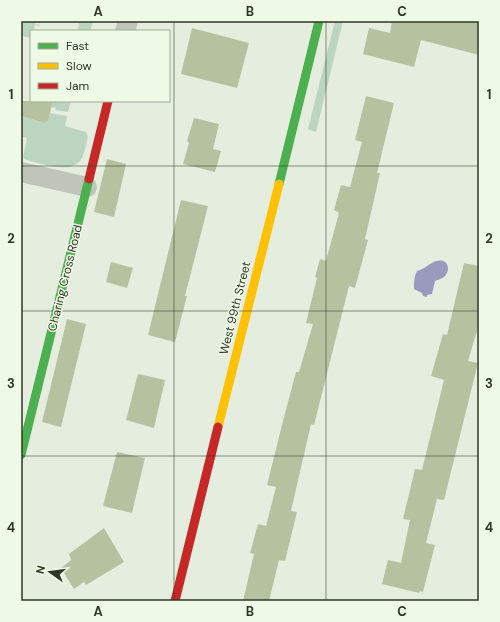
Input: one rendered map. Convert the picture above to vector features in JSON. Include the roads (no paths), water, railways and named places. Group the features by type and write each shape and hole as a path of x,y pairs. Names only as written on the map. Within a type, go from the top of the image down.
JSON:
{"street":[{"name":"West 99th Street","path":"175,601 319,21"},
{"name":"Charing Cross Road","path":"21,455 108,102"},
{"path":"21,172 87,188"}],"water":[{"path":"436,261 442,261 447,264 447,273 444,277 435,281 432,294 427,295 427,297 423,296 422,293 414,289 416,273 417,271"}]}
